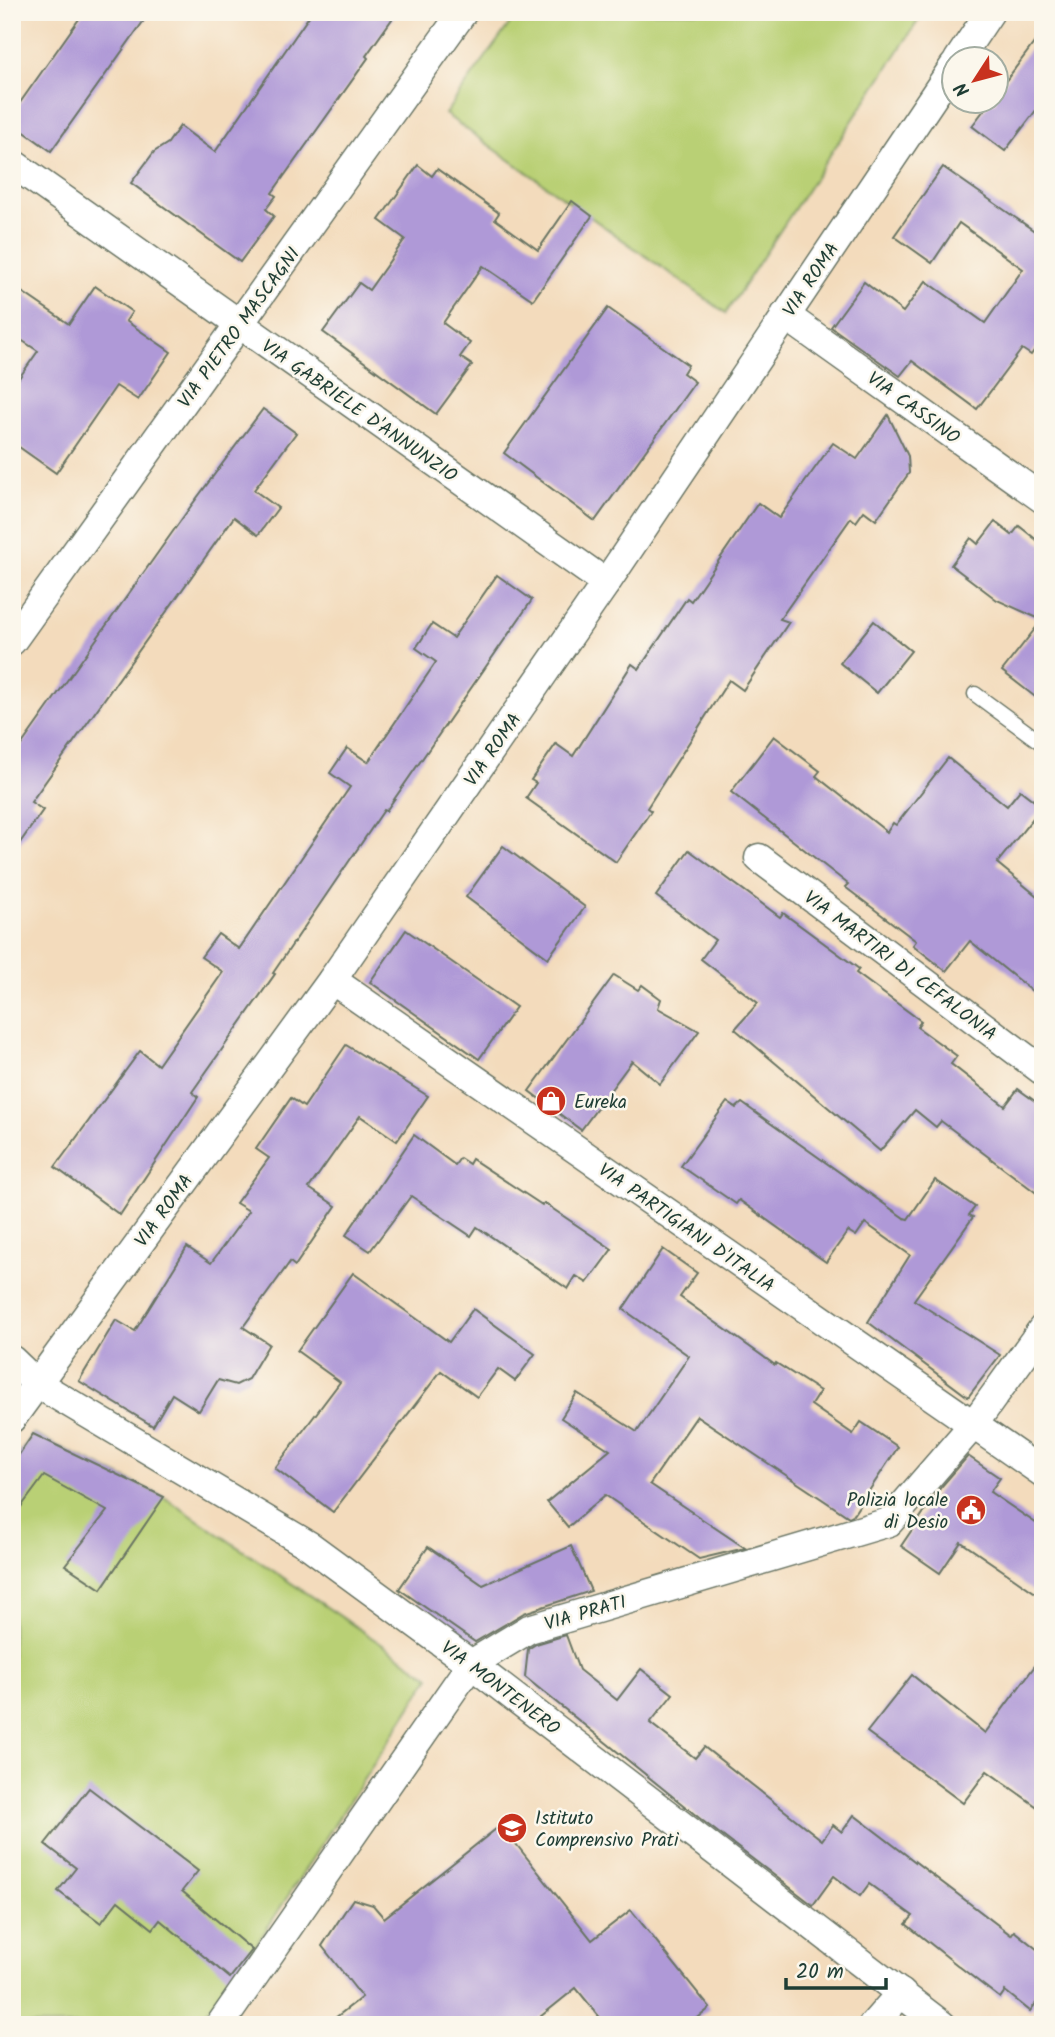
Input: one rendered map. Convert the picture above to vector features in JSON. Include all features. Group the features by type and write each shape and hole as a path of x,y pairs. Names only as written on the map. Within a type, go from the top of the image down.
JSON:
{"street":[{"name":"VIA PIETRO MASCAGNI","path":"12,641 463,12"},
{"path":"967,46 990,12"},
{"name":"VIA ROMA","path":"12,1418 332,980 606,583 940,87"},
{"name":"VIA GABRIELE D'ANNUNZIO","path":"12,163 606,583"},
{"name":"VIA CASSINO","path":"785,315 1043,499"},
{"name":"VIA MARTIRI DI CEFALONIA","path":"758,858 1043,1071"},
{"name":"VIA PARTIGIANI D'ITALIA","path":"332,980 1043,1473"},
{"name":"VIA PRATI","path":"220,2025 471,1664 529,1629 889,1522 973,1425 1043,1328"},
{"name":"VIA MONTENERO","path":"12,1360 37,1383 310,1546 471,1664 942,2025"},
{"path":"873,2025 901,1993"}],"lane":[{"path":"975,694 1043,744"}],"green space":[{"path":"518,12 924,12 726,313 445,114"},
{"path":"33,1434 164,1497 430,1677 253,1950 197,2025 12,2025 12,1464"}],"building":[{"path":"84,12 150,12 51,151 12,123 12,114"},
{"path":"312,12 397,12 366,56 368,58 272,193 276,196 266,209 274,216 240,262 131,183 154,152 168,143 180,126 215,152"},
{"path":"1043,31 1043,101 1005,151 972,126 980,116 1010,116 1010,75"},
{"path":"418,165 432,176 437,169 499,213 495,219 538,250 572,201 592,216 533,300 483,266 443,323 470,343 460,357 472,365 436,414 323,332 359,283 369,290 405,239 379,220"},
{"path":"943,167 1043,237 1043,338 1031,355 1022,349 977,409 912,361 900,376 831,327 864,282 903,312 926,281 985,323 1023,269 959,223 932,263 894,236"},
{"path":"12,285 69,324 95,286 132,312 126,321 171,352 138,400 116,386 56,473 12,442 12,388 38,351 12,334"},
{"path":"608,308 688,365 683,373 695,382 595,521 504,453"},
{"path":"263,409 296,433 254,490 278,508 258,535 234,517 31,802 43,810 12,854 12,758"},
{"path":"888,415 908,456 909,473 876,520 864,511 856,522 851,518 780,619 789,622 743,690 729,680 647,808 651,811 616,862 526,798 536,783 531,780 556,744 573,756 632,664 639,669 687,598 691,601 758,503 779,518 833,443 857,459"},
{"path":"995,522 1012,535 1019,526 1043,545 1043,703 1002,671 1042,620 997,600 951,565 971,538 978,544"},
{"path":"497,575 532,600 386,811 384,810 273,973 275,974 192,1092 198,1097 120,1215 55,1167 140,1051 158,1065 223,972 201,957 218,934 239,949 350,787 330,773 347,748 368,762 436,662 416,648 432,624 453,638"},
{"path":"874,621 911,651 877,693 840,663"},
{"path":"774,736 820,771 816,776 887,832 893,823 896,825 948,758 1007,806 1020,790 1042,807 997,863 1043,901 1043,1000 970,941 946,971 913,945 916,941 845,887 848,884 731,792"},
{"path":"503,846 585,907 548,958 466,897"},
{"path":"689,850 780,917 783,913 859,969 856,973 921,1021 917,1027 957,1056 951,1064 1005,1106 1018,1089 1043,1107 1043,1198 941,1121 936,1127 915,1110 880,1151 735,1029 758,1003 701,959 715,940 656,896"},
{"path":"406,930 516,1007 479,1059 370,982"},
{"path":"614,975 638,990 642,985 661,999 658,1008 699,1031 660,1084 632,1061 581,1130 529,1091"},
{"path":"346,1045 428,1096 397,1141 360,1116 309,1188 336,1206 295,1266 290,1262 243,1327 269,1344 248,1379 236,1385 218,1380 199,1411 172,1394 153,1426 79,1381 116,1320 135,1331 187,1247 211,1263 249,1211 236,1203 269,1158 256,1149 291,1098 304,1107"},
{"path":"727,1102 736,1108 742,1103 904,1218 908,1219 935,1180 975,1207 969,1215 973,1217 914,1300 1000,1355 968,1397 868,1322 910,1255 865,1223 856,1236 848,1231 826,1262 739,1200 736,1204 681,1166"},
{"path":"414,1135 455,1165 460,1158 469,1164 472,1159 612,1249 587,1283 576,1276 568,1289 477,1227 471,1236 411,1196 370,1251 346,1235"},
{"path":"663,1249 697,1273 680,1297 775,1365 776,1363 820,1391 811,1405 853,1434 861,1422 898,1447 853,1515 849,1517 697,1416 650,1484 745,1548 699,1559 605,1495 568,1527 547,1502 610,1450 561,1418 577,1393 637,1432 689,1356 623,1309"},
{"path":"353,1273 449,1342 473,1309 535,1354 515,1381 498,1369 477,1397 441,1371 333,1512 275,1468 340,1382 297,1351"},
{"path":"33,1434 164,1497 101,1589 65,1565 107,1511 44,1476 12,1519 12,1465"},
{"name":"Polizia locale di Desio","path":"968,1456 1000,1478 990,1492 1043,1528 1043,1598 961,1542 940,1573 901,1546 941,1487"},
{"path":"571,1546 591,1591 524,1613 475,1642 399,1589 428,1547 483,1585"},
{"path":"566,1635 579,1670 617,1700 641,1669 673,1694 650,1723 695,1758 704,1747 822,1840 833,1825 842,1832 854,1815 1011,1935 1014,1931 1043,1954 1043,1994 1030,2011 1005,1991 1000,1998 956,1964 906,1924 913,1916 869,1884 860,1896 834,1876 813,1905 703,1821 525,1677 528,1649"},
{"path":"1043,1655 1043,1811 987,1771 963,1803 867,1732 912,1675 985,1733"},
{"path":"89,1788 198,1871 182,1891 252,1950 230,1978 160,1920 153,1929 118,1901 101,1923 58,1891 76,1868 45,1844"},
{"path":"501,1825 592,1940 631,1910 710,2008 689,2025 606,2025 576,1988 530,2025 326,2025 362,1997 322,1946 353,1899 373,1905 384,1918"}],"place":[{"name":"Eureka","path":"551,1101"},
{"name":"Polizia locale di Desio","path":"971,1510"},
{"name":"Istituto Comprensivo Prati","path":"512,1828"}]}
